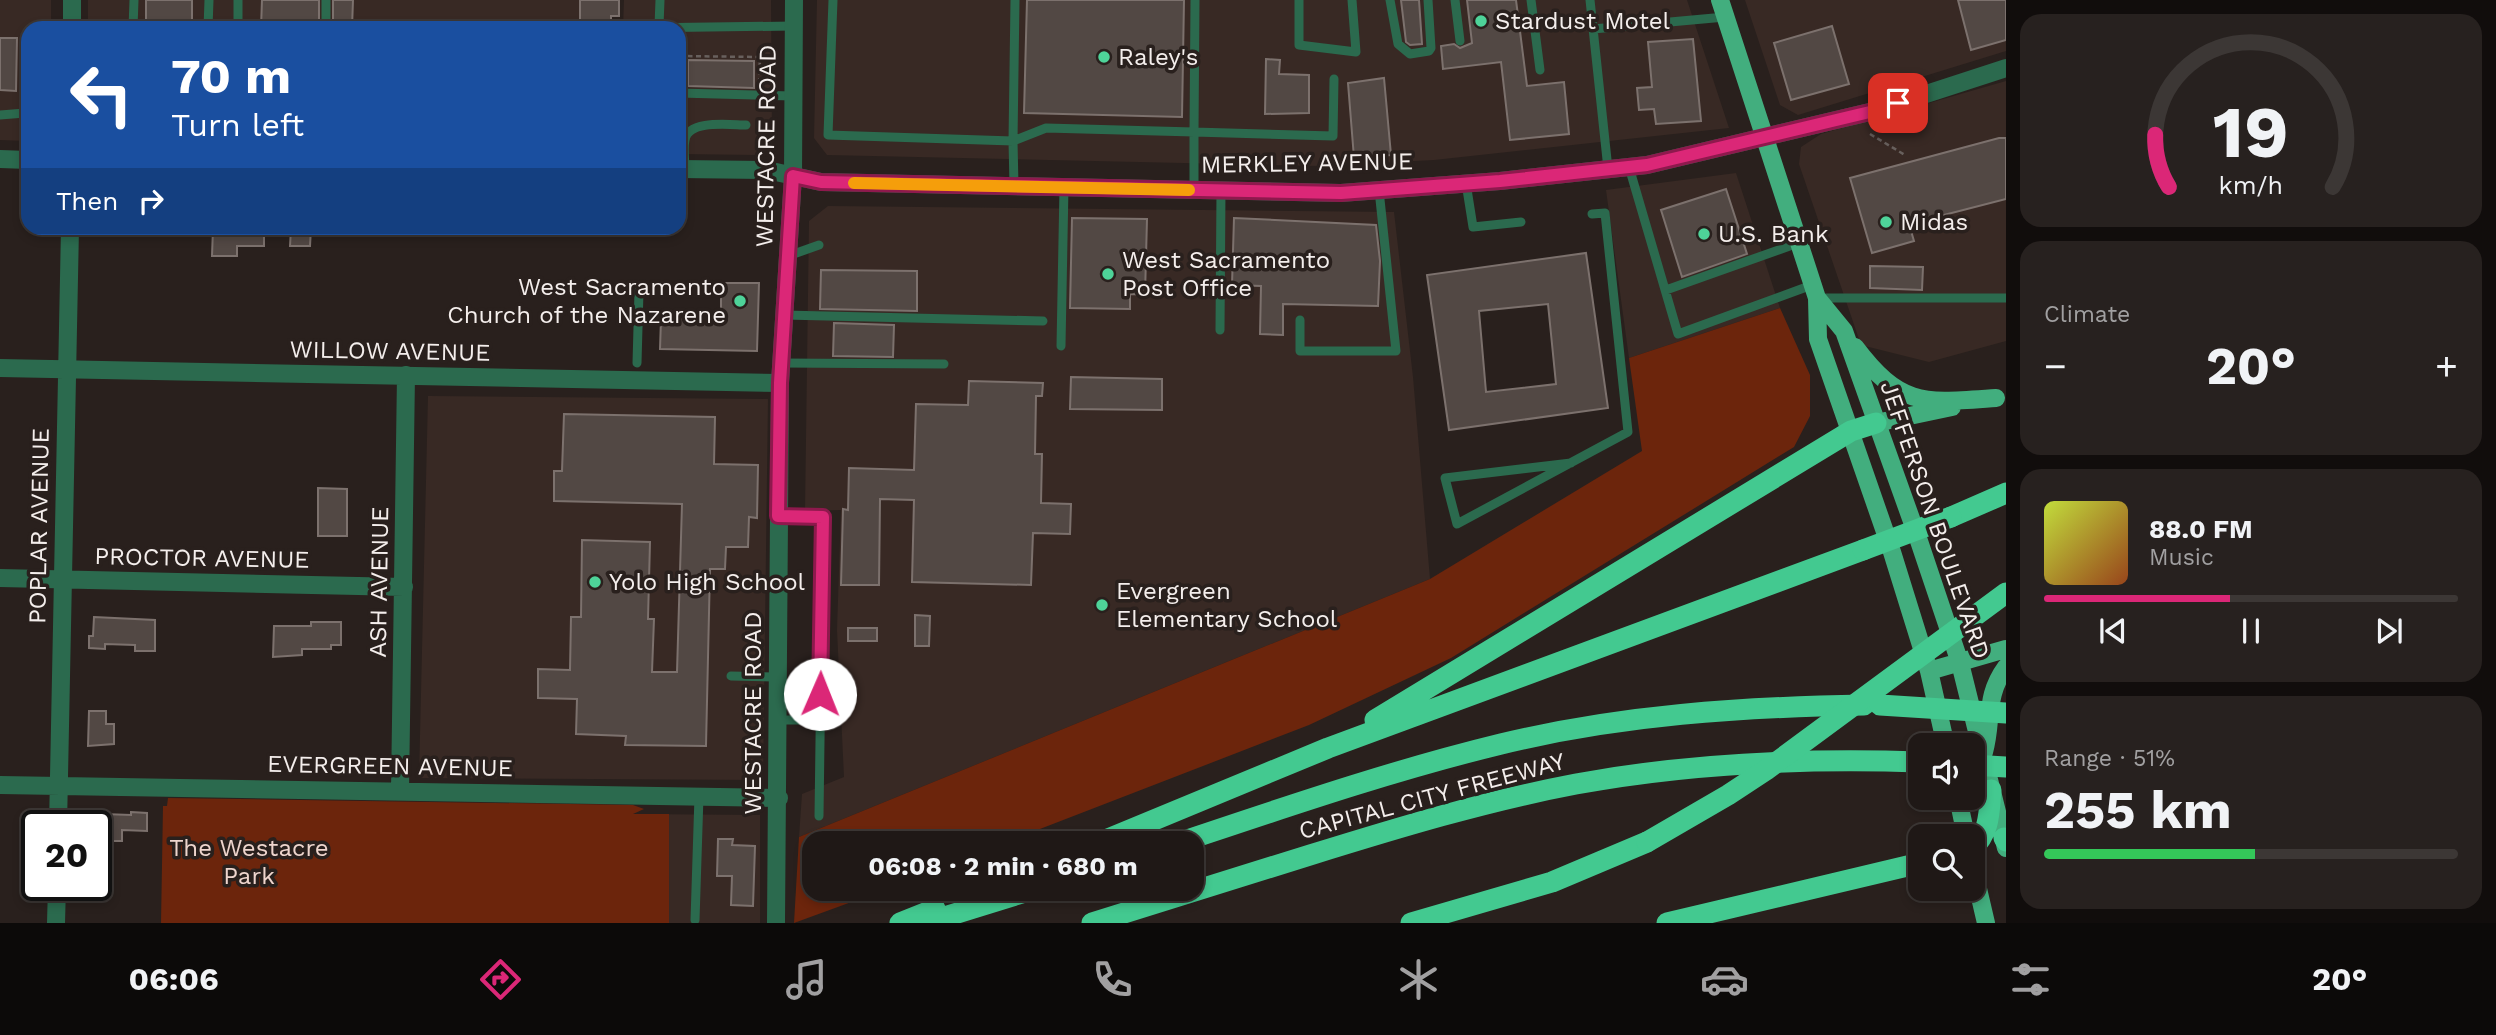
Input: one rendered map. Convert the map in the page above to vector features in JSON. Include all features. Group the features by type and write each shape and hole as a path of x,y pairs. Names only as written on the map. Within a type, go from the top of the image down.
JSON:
{"highway":[{"path":"1328,748 1851,431 1876,423"},
{"path":"1127,831 1328,748 1951,517 2006,493"},
{"path":"1411,923 1552,882 1647,842 1728,796 1766,770 2006,593"},
{"name":"CAPITAL CITY FREEWAY","path":"1204,835 1414,767 1502,744 1564,731 1662,716 1736,709 1880,705 2006,713"},
{"name":"CAPITAL CITY FREEWAY","path":"1092,923 1386,832 1489,803 1577,784 1710,766 1908,762"},
{"path":"1985,762 2006,767"},
{"path":"1985,832 1991,790"},
{"path":"1667,923 1908,866"},
{"path":"900,923 956,901"},
{"path":"925,923 996,901"}],"main road":[{"name":"JEFFERSON BOULEVARD","path":"1722,8 1815,292 1818,338 1929,671 1943,733"},
{"name":"JEFFERSON BOULEVARD","path":"1815,292 1844,331 1960,663 1973,733"},
{"path":"1844,331 1876,374 1888,385 1905,394 1946,401 2001,397"},
{"path":"1876,423 2001,397"},
{"path":"1929,671 2006,649"},
{"path":"1985,743 1989,733 1988,707 2006,667"},
{"name":"JEFFERSON BOULEVARD","path":"1985,776 2005,842"},
{"path":"1981,901 1986,923"}],"street":[{"path":"72,0 72,21"},
{"name":"WESTACRE ROAD","path":"776,923 780,383 793,176 794,0"},
{"name":"MERKLEY AVENUE","path":"686,169 767,170 821,182 1341,193 1629,167 1874,111 2006,68"},
{"path":"0,159 21,160"},
{"name":"POPLAR AVENUE","path":"58,810 70,235"},
{"name":"WILLOW AVENUE","path":"0,369 780,383"},
{"name":"ASH AVENUE","path":"400,790 406,375"},
{"name":"PROCTOR AVENUE","path":"0,578 404,587"},
{"name":"EVERGREEN AVENUE","path":"0,785 779,798"},
{"path":"56,923 57,901"}],"lane":[{"path":"132,21 134,0"},
{"path":"208,21 209,0"},
{"path":"238,0 238,21"},
{"path":"326,0 326,21"},
{"path":"659,21 660,0"},
{"path":"832,0 828,135 1013,141 1046,128 1333,136 1334,79"},
{"path":"1014,186 1015,0"},
{"path":"1194,190 1195,0"},
{"path":"1298,0 1299,45 1356,52 1352,0"},
{"path":"1390,0 1398,44 1410,54 1429,51 1431,48 1429,0"},
{"path":"1455,0 1460,41"},
{"path":"1531,0 1540,70"},
{"path":"1590,0 1608,169"},
{"path":"1593,29 1722,8"},
{"path":"686,26 793,26"},
{"path":"686,93 793,96"},
{"path":"0,115 21,113"},
{"path":"686,135 696,127 747,125"},
{"path":"1629,167 1678,334 1815,292 2006,298"},
{"path":"1466,183 1473,227 1521,222"},
{"path":"1061,346 1064,187"},
{"path":"1220,330 1221,190"},
{"path":"1300,320 1300,351 1395,351 1379,190"},
{"path":"1570,463 1445,478 1457,524 1628,432 1605,213 1592,214"},
{"path":"1665,290 1798,243"},
{"path":"788,256 819,245"},
{"path":"637,363 639,291 712,292"},
{"path":"784,315 1043,321"},
{"path":"781,362 944,364"},
{"path":"778,516 823,517 819,816"},
{"path":"731,676 776,677"},
{"path":"777,720 820,720"},
{"path":"695,920 699,796"}],"path":[{"path":"686,56 760,57 759,86"},
{"path":"1870,134 1905,155"}],"shaded area":[{"path":"0,0 51,0 51,21 21,21 21,141 0,140"},
{"path":"88,0 587,0 586,21 88,21"},
{"path":"624,0 771,0 772,138 757,155 686,154 686,21 623,21"},
{"path":"817,0 1687,0 1729,128 1434,160 1320,166 827,155 814,138"},
{"path":"1745,0 2006,0 2006,51 1798,115 1780,105"},
{"path":"2006,81 2006,341 1929,362 1861,345 1799,164 1801,147 1821,134"},
{"path":"1736,173 1780,308 1629,358 1606,190"},
{"name":"Evergreen Elementary School","path":"828,206 1394,212 1413,377 1430,579 814,831 802,831 802,836 799,837 802,794 844,777 837,630 841,510 805,511 809,221"},
{"name":"Yolo High School","path":"428,396 768,399 763,780 419,778"},
{"path":"630,814 760,815 760,923 628,923"}],"green space":[{"path":"1780,308 1810,375 1810,416 1794,447 1451,658 1309,725 1035,831 814,831 1430,579 1642,451 1629,358"},
{"name":"The Westacre Park","path":"168,798 633,805 644,809 633,814 669,814 669,923 161,923 163,806 167,806"},
{"path":"802,836 802,901 854,901 794,923 799,837"}],"building":[{"path":"146,0 192,0 192,21 146,21"},
{"path":"262,0 319,0 319,21 261,21"},
{"path":"333,0 353,0 352,21 333,21"},
{"path":"580,0 619,0 619,16 611,16 611,21 580,21"},
{"name":"Raley's","path":"1027,0 1184,0 1182,117 1024,113"},
{"path":"1401,0 1419,0 1422,44 1410,45 1406,42"},
{"path":"1467,0 1516,0 1527,86 1564,82 1569,134 1510,140 1501,62 1443,69 1441,46 1454,44 1460,48 1472,43"},
{"path":"1958,0 2006,0 2006,40 1971,50"},
{"path":"1832,26 1849,84 1791,100 1774,43"},
{"path":"0,38 17,38 16,91 0,90"},
{"path":"1693,39 1701,121 1656,124 1654,109 1639,110 1637,88 1652,87 1648,42"},
{"path":"1266,59 1280,60 1279,74 1309,75 1309,113 1265,114"},
{"path":"688,60 754,61 754,88 688,86"},
{"path":"1384,78 1391,155 1354,158 1348,83"},
{"path":"2006,138 2006,199 1909,224 1914,241 1872,253 1850,178"},
{"name":"U.S. Bank","path":"1726,189 1747,254 1682,277 1661,210"},
{"name":"West Sacramento Post Office","path":"1072,218 1147,219 1145,295 1130,294 1130,309 1070,308"},
{"path":"1234,218 1376,225 1380,261 1378,306 1283,304 1283,335 1260,334 1261,286 1232,285"},
{"path":"213,235 264,235 264,246 237,246 237,256 212,256"},
{"path":"291,235 311,235 310,246 290,246"},
{"path":"1586,253 1608,408 1449,430 1427,275","holes":["1548,304 1556,384 1486,392 1479,311"]},
{"path":"1870,266 1923,267 1922,290 1870,288"},
{"path":"821,270 917,271 917,311 820,309"},
{"name":"West Sacramento Church of the Nazarene","path":"721,283 759,283 757,351 660,349 661,319 721,320"},
{"path":"834,323 894,325 893,357 833,356"},
{"path":"1071,377 1162,379 1162,410 1070,409"},
{"path":"969,381 1043,383 1042,396 1036,396 1035,454 1042,454 1041,503 1071,504 1070,534 1033,533 1031,585 912,582 914,500 880,499 879,585 841,585 843,509 848,510 849,468 914,470 916,404 968,405"},
{"path":"564,414 715,417 714,464 758,465 757,518 749,517 748,547 726,547 725,569 710,569 706,746 625,745 626,736 576,734 577,699 538,698 538,669 570,670 571,617 581,617 582,540 650,542 648,619 654,619 652,672 677,672 682,504 554,501 554,471 562,471"},
{"path":"318,488 347,489 347,536 318,536"},
{"path":"915,615 930,616 929,646 915,646"},
{"path":"94,617 155,620 155,651 135,651 135,645 105,644 105,649 89,648"},
{"path":"311,622 341,622 341,645 331,645 331,649 302,649 302,655 273,657 274,626 311,626"},
{"path":"848,628 877,628 877,641 848,641"},
{"path":"89,711 106,711 106,724 114,724 114,744 88,746"},
{"path":"131,812 147,813 147,831 122,830 122,841 112,841 112,814 131,815"},
{"path":"718,839 733,839 732,845 755,846 753,906 731,905 732,876 717,876"}],"slow traffic":[{"path":"854,183 1189,190"}],"place":[{"name":"Stardust Motel","path":"1481,21"},
{"name":"Raley's","path":"1104,57"},
{"name":"Midas","path":"1886,222"},
{"name":"U.S. Bank","path":"1704,234"},
{"name":"West Sacramento Post Office","path":"1108,274"},
{"name":"West Sacramento Church of the Nazarene","path":"740,301"},
{"name":"Yolo High School","path":"595,582"},
{"name":"Evergreen Elementary School","path":"1102,605"}],"route":[{"path":"820,694 823,517 778,516 780,383 793,176 821,182 1341,193 1500,181 1647,165 1898,103"}]}
